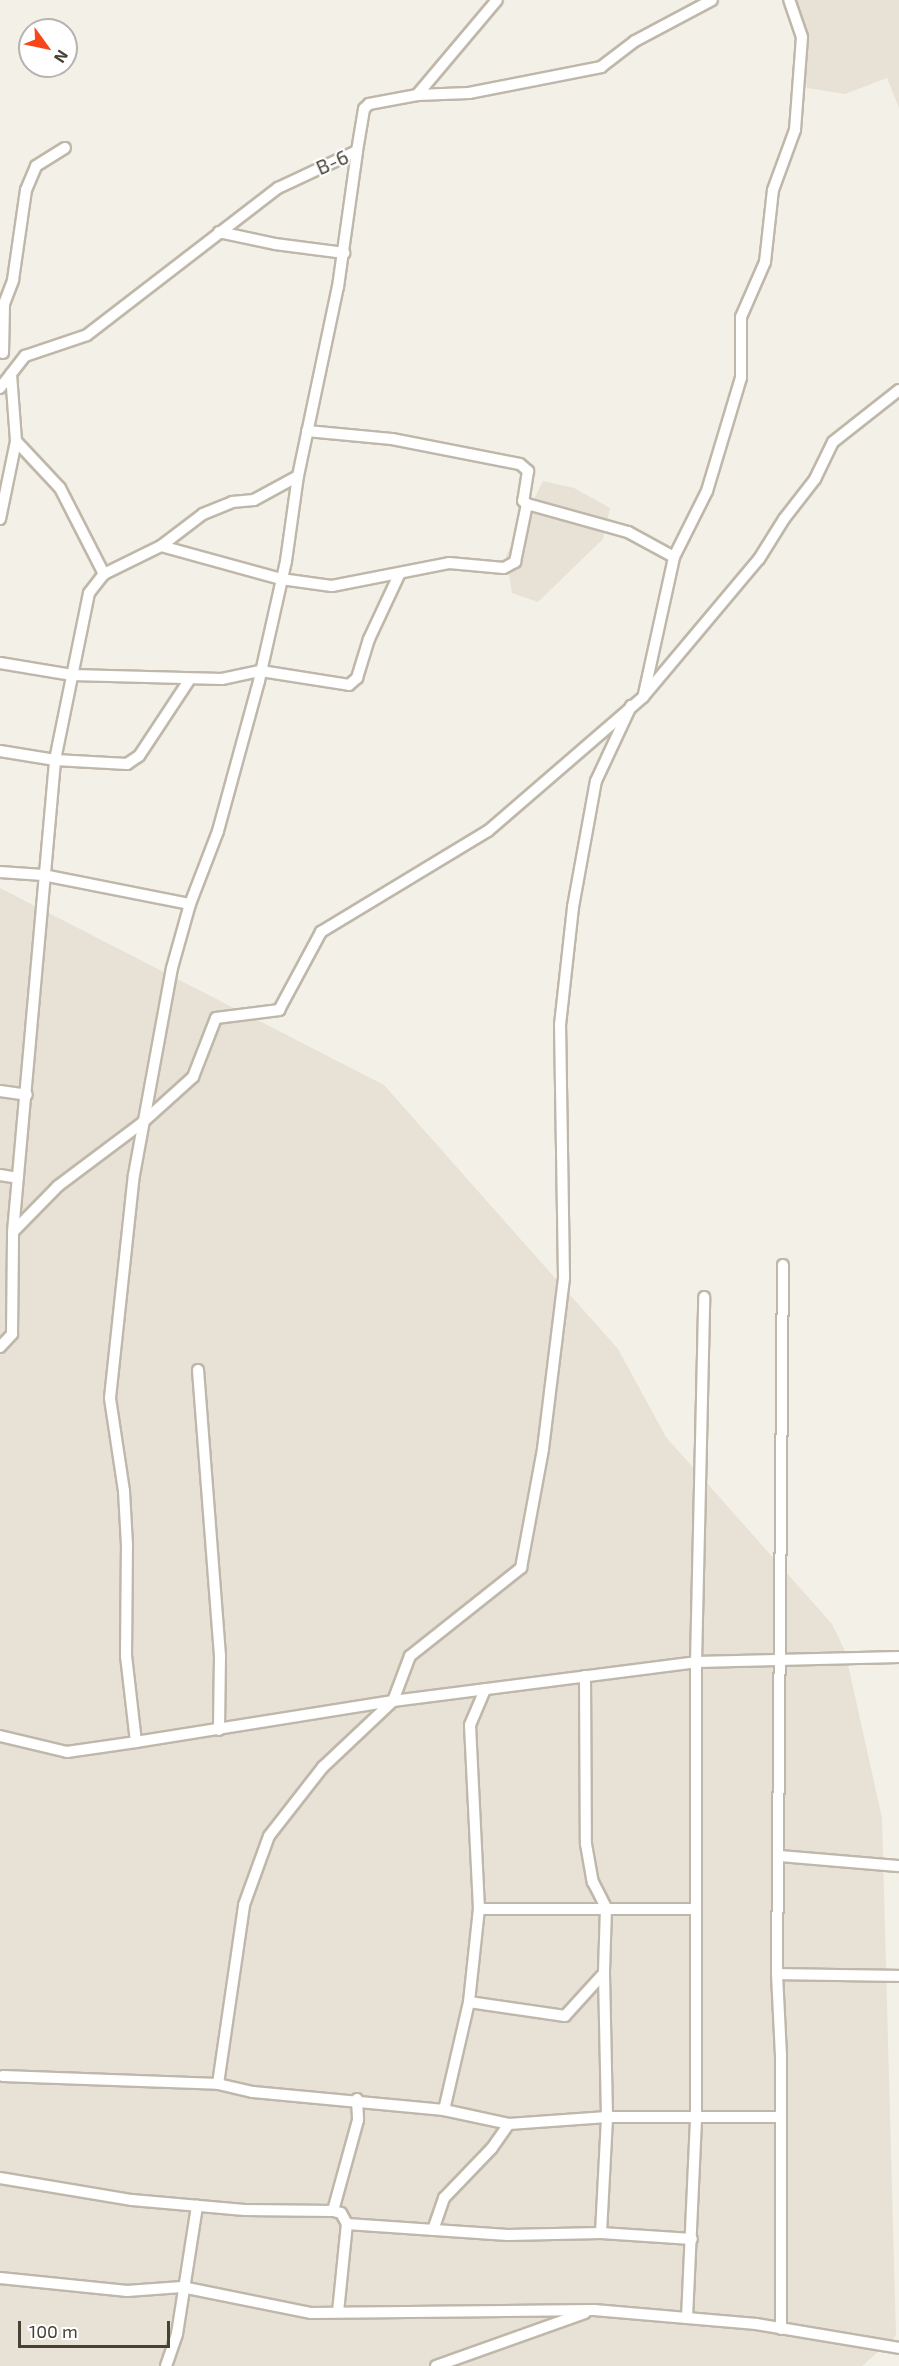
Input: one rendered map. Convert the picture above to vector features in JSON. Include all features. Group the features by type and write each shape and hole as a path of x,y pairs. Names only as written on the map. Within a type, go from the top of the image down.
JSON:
{"street":[{"path":"417,94 497,0"},
{"name":"B-6","path":"25,356 87,335 278,188 357,151 364,110 369,104 417,94 469,93 601,67 635,41 712,0"},
{"path":"643,697 674,557 707,491 741,378 741,316 765,262 773,190 795,130 802,37 789,0"},
{"path":"25,356 1,353 4,304 13,280 26,189 43,159 65,148"},
{"path":"136,1742 126,1656 124,1491 110,1398 142,1123 155,1044 190,904 218,831 261,670 281,579 298,476 344,253 357,151"},
{"path":"219,232 275,244 344,253"},
{"path":"0,388 25,356"},
{"path":"0,519 16,441 11,374"},
{"path":"14,1232 58,1186 142,1123 193,1077 216,1017 279,1010 321,932 488,831 643,697 759,559 815,479 833,442 899,390"},
{"path":"307,431 392,439 520,464 528,471 523,501 527,504 628,532 674,557"},
{"path":"16,441 60,488 104,574"},
{"path":"0,1347 12,1334 14,1232 18,1178 27,1095 43,875 55,760 89,593 104,574 161,546 203,514 232,502 254,500 298,476"},
{"path":"161,546 281,579 332,586 399,575 449,563 513,567 527,504"},
{"path":"0,663 72,675 222,679 261,670 279,676 353,683 399,575"},
{"path":"0,751 55,760 132,762 190,679"},
{"path":"218,2084 244,1905 269,1836 323,1767 393,1701 410,1656 521,1568 543,1449 564,1277 560,1025 573,907 597,781 631,706"},
{"path":"0,872 43,875 190,904"},
{"path":"0,1091 27,1095"},
{"path":"0,1175 18,1178"},
{"path":"781,2329 781,2116 777,1974 783,1265"},
{"path":"687,2318 696,2117 696,1662 704,1297"},
{"path":"198,1370 220,1656 219,1730"},
{"path":"0,1736 67,1752 393,1701 585,1676 640,1672 696,1662 780,1658 899,1657"},
{"path":"585,1676 586,1844 593,1882 606,1908 604,1973 607,2117 601,2233"},
{"path":"444,2110 468,2002 479,1909 470,1725 485,1689"},
{"path":"779,1856 899,1866"},
{"path":"479,1909 695,1909"},
{"path":"468,2002 565,2016 604,1973"},
{"path":"777,1974 899,1976"},
{"path":"3,2076 218,2084 253,2092 357,2099 444,2110 509,2124 607,2117 781,2116"},
{"path":"333,2211 358,2120 357,2099"},
{"path":"433,2230 444,2198 492,2148 509,2124"},
{"path":"0,2178 132,2200 196,2206 341,2213 347,2224 338,2312"},
{"path":"166,2366 177,2334 182,2287 196,2206"},
{"path":"347,2224 508,2235 601,2233 692,2239"},
{"path":"0,2278 127,2291 182,2287 311,2313 411,2314 594,2310 781,2329 899,2348"},
{"path":"436,2366 594,2310"}],"shaded area":[{"path":"795,0 899,0 899,108 887,78 845,94 807,88"},
{"path":"543,481 574,488 610,508 603,539 538,602 512,593 506,556"},
{"path":"0,888 384,1085 618,1349 666,1437 832,1624 845,1651 882,1818 896,2336 862,2366 0,2366"}]}
